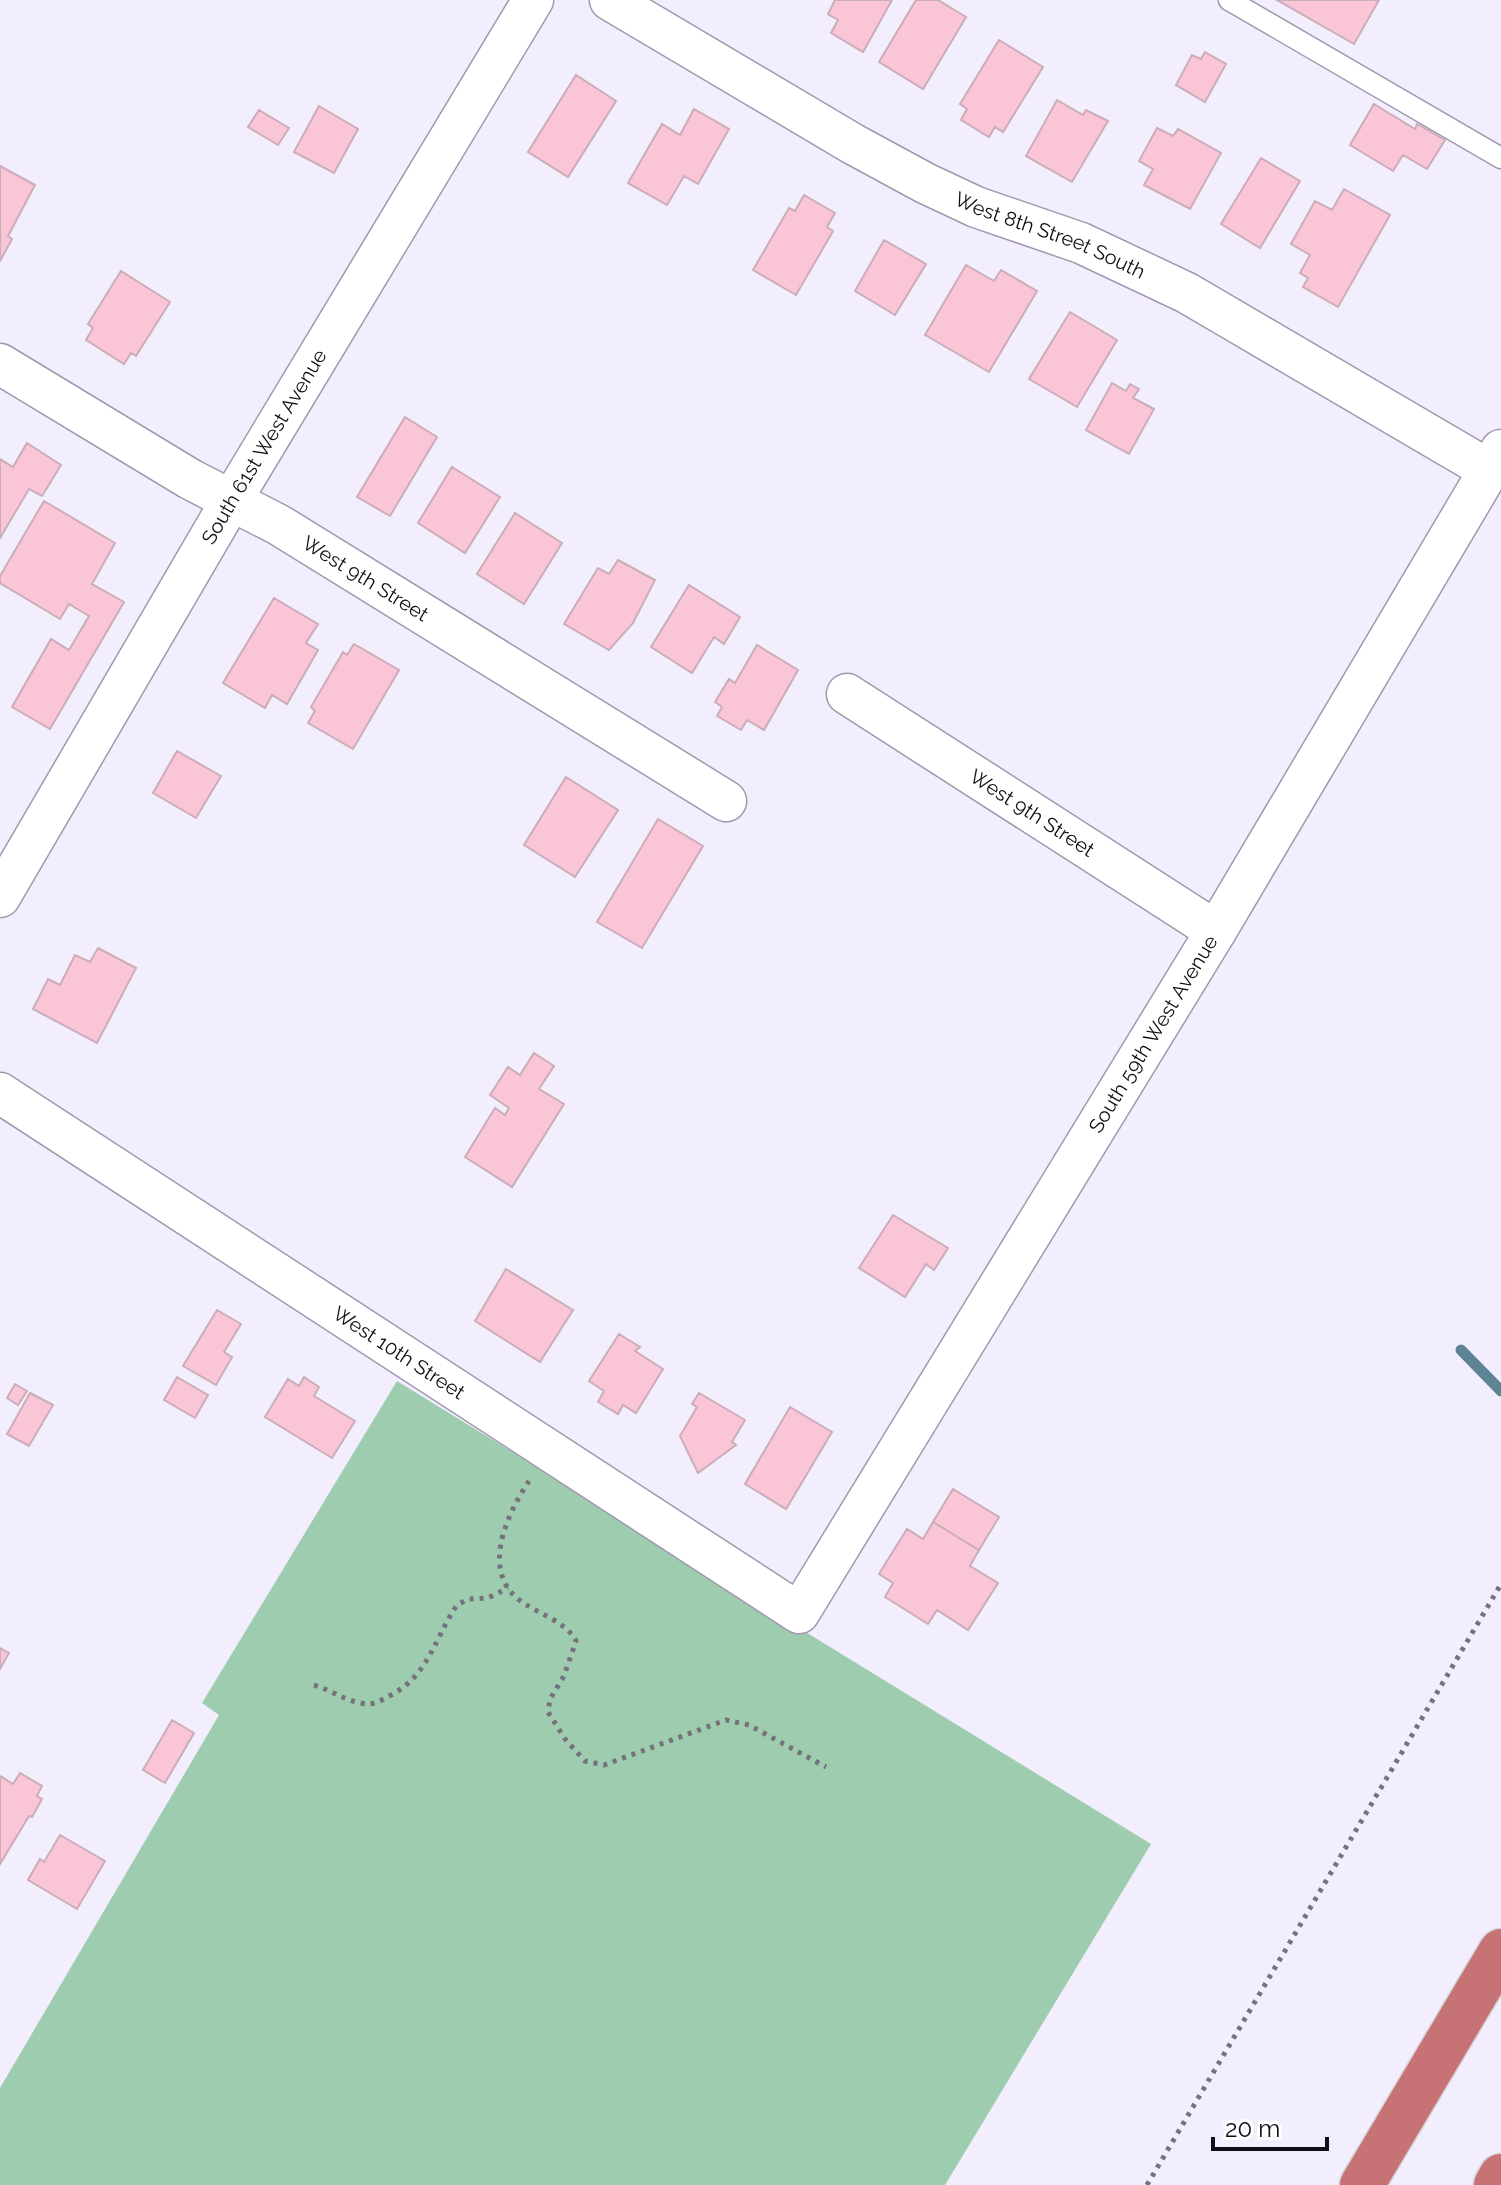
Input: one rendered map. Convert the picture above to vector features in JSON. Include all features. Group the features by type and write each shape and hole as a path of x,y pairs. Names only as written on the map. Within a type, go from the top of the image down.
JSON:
{"highway":[{"path":"1362,2185 1501,1951"},
{"path":"1496,2185 1501,2176"}],"street":[{"name":"South 61st West Avenue","path":"0,897 231,501 533,0"},
{"name":"West 8th Street South","path":"610,0 853,144 925,183 976,207 1081,243 1187,293 1495,460"},
{"name":"West 9th Street","path":"0,364 190,479 279,525 726,801"},
{"name":"South 59th West Avenue","path":"799,1613 1216,931 1495,460"},
{"name":"West 9th Street","path":"847,694 1216,931"},
{"name":"West 10th Street","path":"0,1093 799,1613"}],"lane":[{"path":"1229,0 1501,158"}],"path":[{"path":"549,1450 514,1505 499,1551 500,1568 508,1588 521,1602 571,1632 576,1641 564,1676 550,1699 548,1712 565,1739 585,1761 604,1765 726,1720 749,1725 826,1767"},
{"path":"1147,2185 1501,1584"},
{"path":"314,1685 363,1704 373,1704 385,1698 419,1675 457,1605 468,1599 488,1598 508,1588"}],"green space":[{"path":"397,1381 1151,1844 945,2185 0,2185 0,2088 219,1715 202,1703"}],"building":[{"path":"835,0 892,0 863,52 831,33 838,20 828,14"},
{"path":"916,0 938,0 966,17 923,89 879,62"},
{"path":"1277,0 1379,0 1354,44"},
{"path":"999,40 1043,67 1003,132 995,127 989,137 961,120 967,109 960,104"},
{"path":"1205,52 1226,64 1205,102 1176,85 1192,55 1201,59"},
{"path":"576,75 616,101 568,177 528,152"},
{"path":"1057,100 1083,115 1086,110 1108,121 1072,182 1026,156"},
{"path":"1374,104 1415,129 1417,124 1445,140 1427,169 1403,155 1393,171 1350,145"},
{"path":"319,106 358,129 334,173 294,152"},
{"path":"694,109 729,129 698,184 684,176 667,205 628,183 662,124 680,135"},
{"path":"259,110 289,128 278,145 248,127"},
{"path":"1157,128 1173,136 1178,129 1221,153 1190,209 1144,185 1153,169 1139,161"},
{"path":"1261,158 1300,181 1260,248 1221,224"},
{"path":"0,166 35,185 8,236 12,239 0,261"},
{"path":"1344,189 1390,215 1338,307 1303,287 1308,278 1300,273 1310,255 1291,244 1315,201 1332,210"},
{"path":"804,195 835,213 827,227 833,231 796,295 753,270 789,208 795,211"},
{"path":"884,240 926,264 895,315 855,291"},
{"path":"966,265 994,281 1001,270 1037,291 989,372 925,335"},
{"path":"121,271 170,302 136,356 131,353 124,364 86,340 93,328 88,324"},
{"path":"1070,312 1117,340 1077,407 1029,379"},
{"path":"1112,383 1126,391 1130,384 1139,389 1133,398 1154,409 1129,454 1086,430"},
{"path":"405,417 437,437 390,516 357,497"},
{"path":"27,443 61,465 42,496 29,489 0,538 0,459 13,467"},
{"path":"452,467 500,497 465,553 418,523"},
{"path":"44,501 115,543 92,584 124,602 50,729 12,707 51,639 69,650 89,616 69,604 60,619 0,583 0,576"},
{"path":"515,513 562,543 524,604 477,574"},
{"path":"618,560 655,580 633,623 609,650 564,624 598,568 609,574"},
{"path":"689,585 740,617 724,644 714,637 692,673 651,647"},
{"path":"274,598 318,624 306,643 318,650 287,704 272,695 265,708 223,683"},
{"path":"354,644 399,670 353,749 308,723 315,711 311,707 343,652 347,655"},
{"path":"757,645 798,670 764,730 747,720 741,730 717,716 722,707 715,702 729,679 735,683"},
{"path":"177,751 221,776 196,818 153,793"},
{"path":"566,777 618,810 575,877 524,845"},
{"path":"658,819 703,846 642,948 597,922"},
{"path":"98,948 136,968 97,1043 33,1009 48,979 60,985 75,955 90,962"},
{"path":"534,1053 554,1066 539,1089 564,1104 512,1187 465,1157 495,1108 505,1115 509,1108 490,1095 508,1067 520,1075"},
{"path":"893,1215 948,1248 934,1270 926,1264 905,1297 859,1268"},
{"path":"506,1269 573,1310 540,1362 475,1321"},
{"path":"217,1310 241,1324 224,1352 232,1357 216,1385 183,1366"},
{"path":"619,1334 640,1347 635,1351 663,1369 636,1413 623,1405 618,1414 598,1402 604,1391 589,1381"},
{"path":"177,1377 208,1395 195,1418 164,1400"},
{"path":"304,1377 319,1387 314,1396 355,1421 332,1458 265,1417 288,1379 299,1386"},
{"path":"15,1384 27,1391 18,1405 7,1398"},
{"path":"30,1393 53,1405 29,1446 7,1434"},
{"path":"699,1393 745,1420 732,1442 736,1445 698,1473 680,1436 697,1407 692,1404"},
{"path":"790,1407 832,1432 786,1509 745,1484"},
{"path":"953,1489 999,1517 979,1550 933,1522"},
{"path":"933,1522 979,1550 970,1566 998,1583 968,1630 937,1610 928,1624 885,1597 893,1583 879,1574 907,1529 923,1539"},
{"path":"0,1648 9,1653 0,1669"},
{"path":"172,1720 194,1733 165,1783 143,1770"},
{"path":"20,1773 42,1786 37,1796 42,1799 0,1864 0,1776 13,1784"},
{"path":"60,1835 105,1861 77,1909 28,1880 40,1859 44,1862"}],"waterway":[{"path":"1461,1350 1501,1391"}]}
